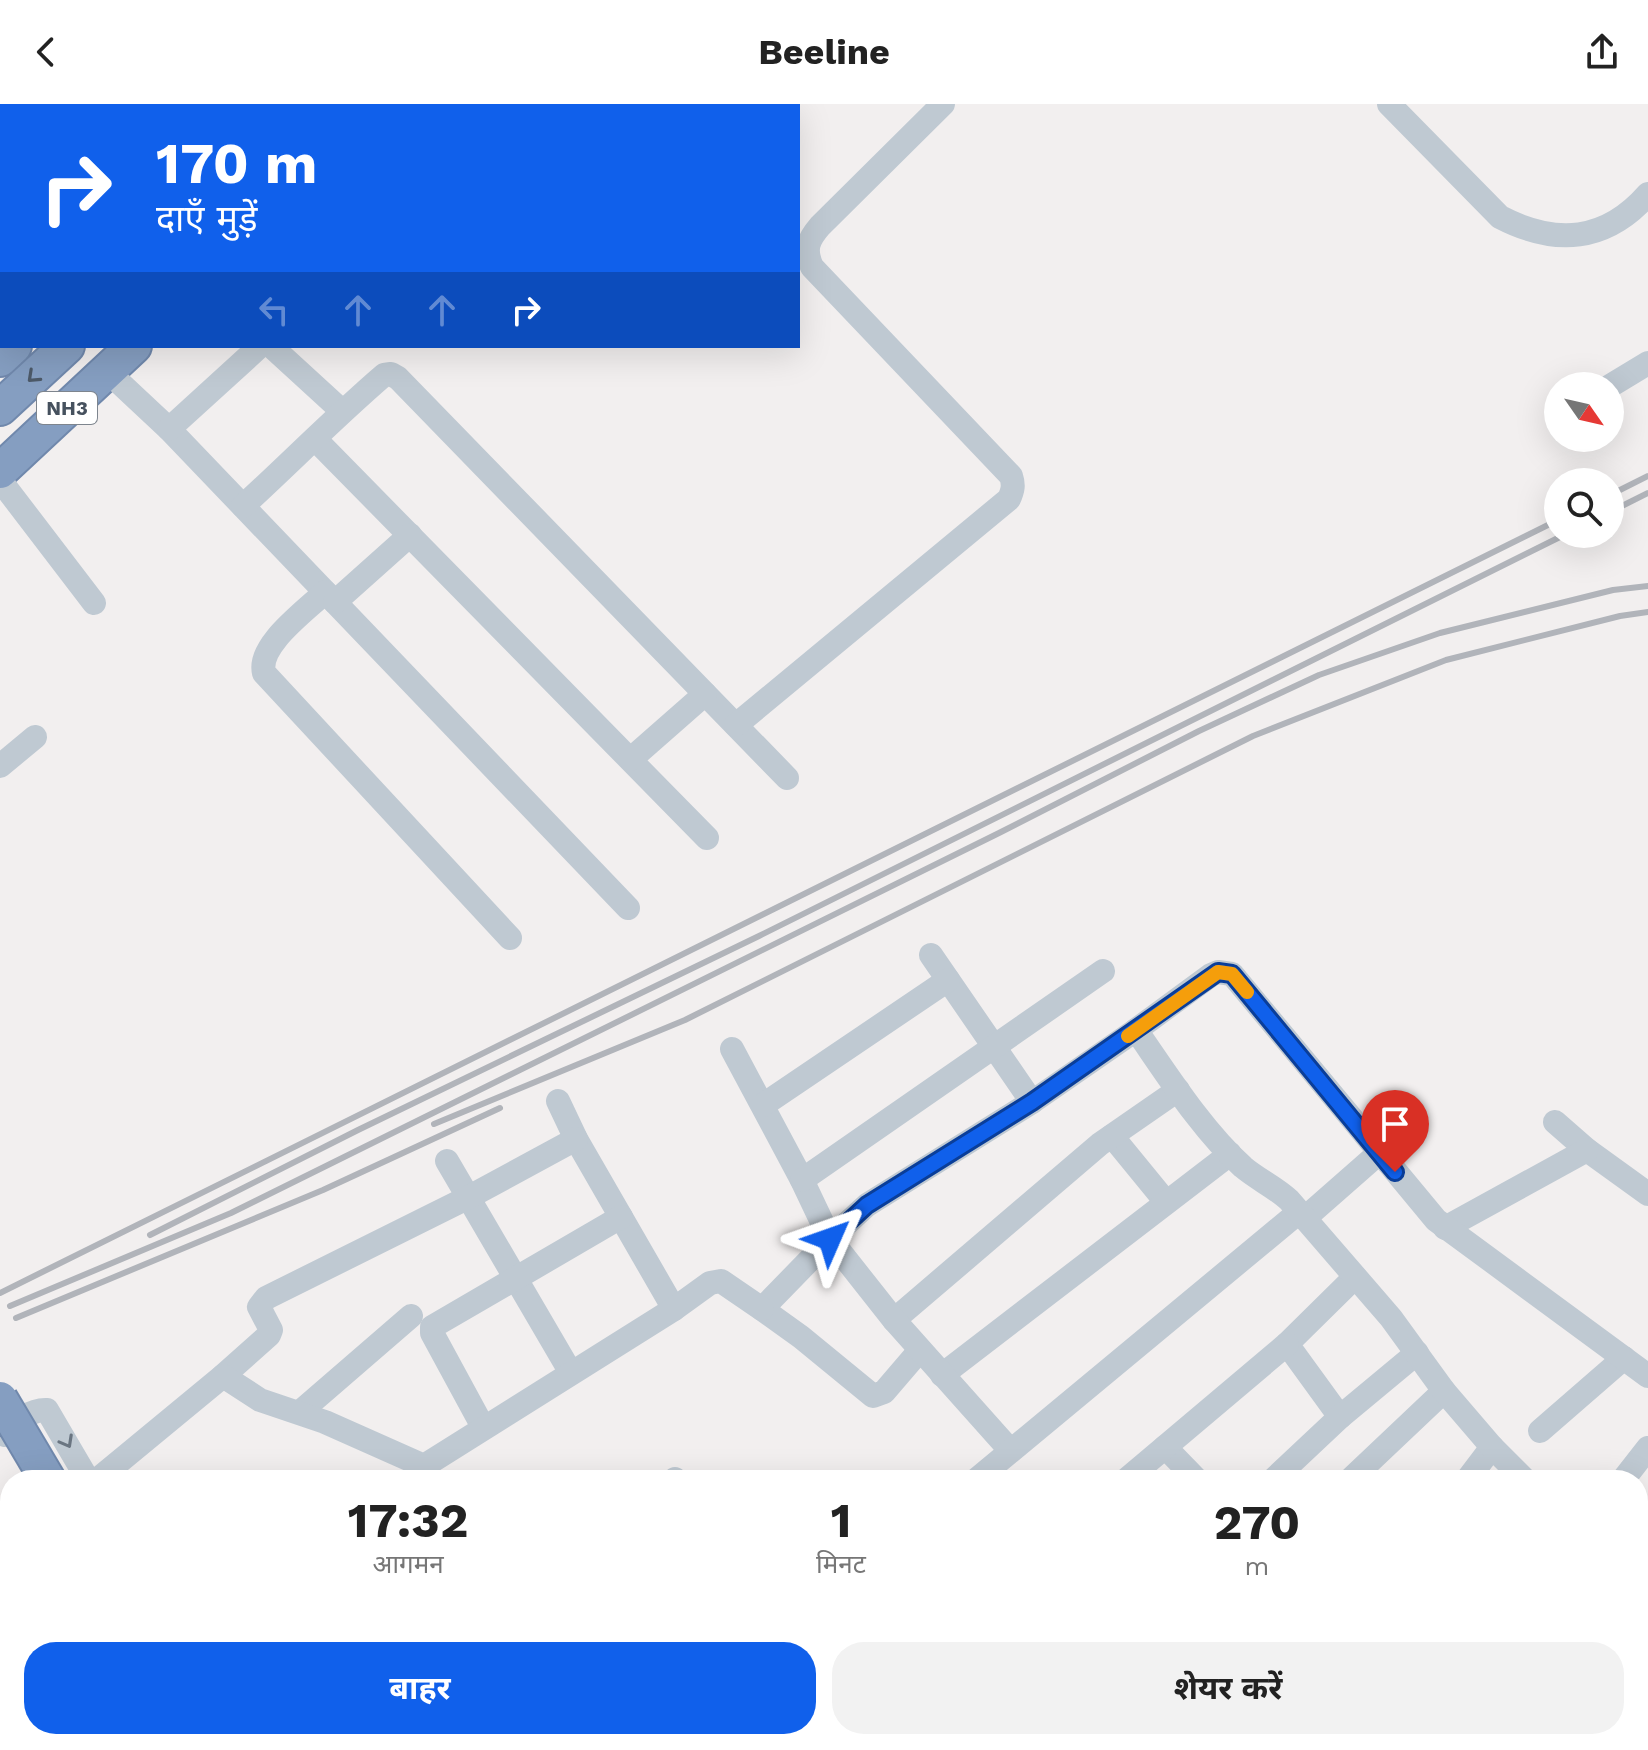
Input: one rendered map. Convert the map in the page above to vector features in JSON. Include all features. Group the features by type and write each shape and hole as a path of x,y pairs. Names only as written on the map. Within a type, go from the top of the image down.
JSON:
{"highway":[{"path":"0,408 65,348"},
{"name":"NH3","path":"0,471 132,348"},
{"path":"2,1420 40,1470"}],"street":[{"path":"736,725 998,509 1012,492 1014,484 1011,476 812,267 806,252 809,239 820,226 943,104"},
{"path":"1389,104 1500,217 1522,229 1551,235 1586,235 1629,215 1648,194"},
{"path":"169,429 258,348"},
{"path":"273,348 342,411"},
{"path":"1624,378 1648,363"},
{"path":"107,371 169,429 628,908"},
{"path":"243,506 316,440 342,411 384,375 391,374 787,778"},
{"path":"316,440 707,838"},
{"path":"0,480 94,603"},
{"path":"410,535 268,649 262,664 264,673 510,938"},
{"path":"631,759 705,694"},
{"path":"0,766 35,737"},
{"path":"931,955 1032,1102"},
{"path":"802,1180 1103,971"},
{"path":"762,1309 867,1205 1032,1102 1211,975 1226,972 1232,974 1445,1228 1648,1376"},
{"path":"763,1105 948,980"},
{"path":"1136,1030 1178,1090 1230,1154 1245,1169 1274,1187 1302,1215 1391,1318 1444,1391 1515,1470"},
{"path":"732,1049 830,1239 894,1320 1010,1450"},
{"path":"894,1320 1112,1136 1178,1090"},
{"path":"558,1101 576,1139 674,1309"},
{"path":"1555,1122 1587,1150 1648,1194"},
{"path":"1112,1136 1166,1202"},
{"path":"109,1470 269,1335 271,1330 259,1307 266,1298 469,1197 576,1139"},
{"path":"1445,1228 1587,1150"},
{"path":"987,1470 1379,1153"},
{"path":"942,1375 1230,1154"},
{"path":"447,1161 571,1373"},
{"path":"483,1427 432,1333 432,1327 621,1217"},
{"path":"1138,1470 1287,1344 1355,1277"},
{"path":"425,1470 483,1427 716,1280 801,1337 873,1396 884,1392 920,1350"},
{"path":"300,1412 411,1316"},
{"path":"1287,1344 1340,1417"},
{"path":"1284,1470 1340,1417 1417,1353"},
{"path":"1540,1431 1624,1358"},
{"path":"223,1376 260,1400 300,1412 415,1470"},
{"path":"1361,1470 1444,1391"},
{"path":"26,1470 6,1437 2,1420 41,1409 47,1410 82,1470"},
{"path":"1165,1447 1187,1470"},
{"path":"1475,1470 1492,1447"},
{"path":"1631,1470 1648,1448"}],"railway":[{"path":"1624,488 1648,476"},
{"path":"1624,505 1648,493"},
{"path":"0,1293 1544,527"},
{"path":"150,1235 1544,545"},
{"path":"10,1306 231,1213 1199,731 1319,675 1440,633 1613,590 1648,586"},
{"path":"434,1124 685,1020 1253,736 1446,660 1620,616 1648,612"},
{"path":"16,1318 323,1190 500,1108"}],"slow traffic":[{"path":"1128,1036 1218,972 1232,974 1247,992"}],"route":[{"path":"830,1239 867,1205 1032,1102 1218,972 1232,974 1395,1172"}]}
